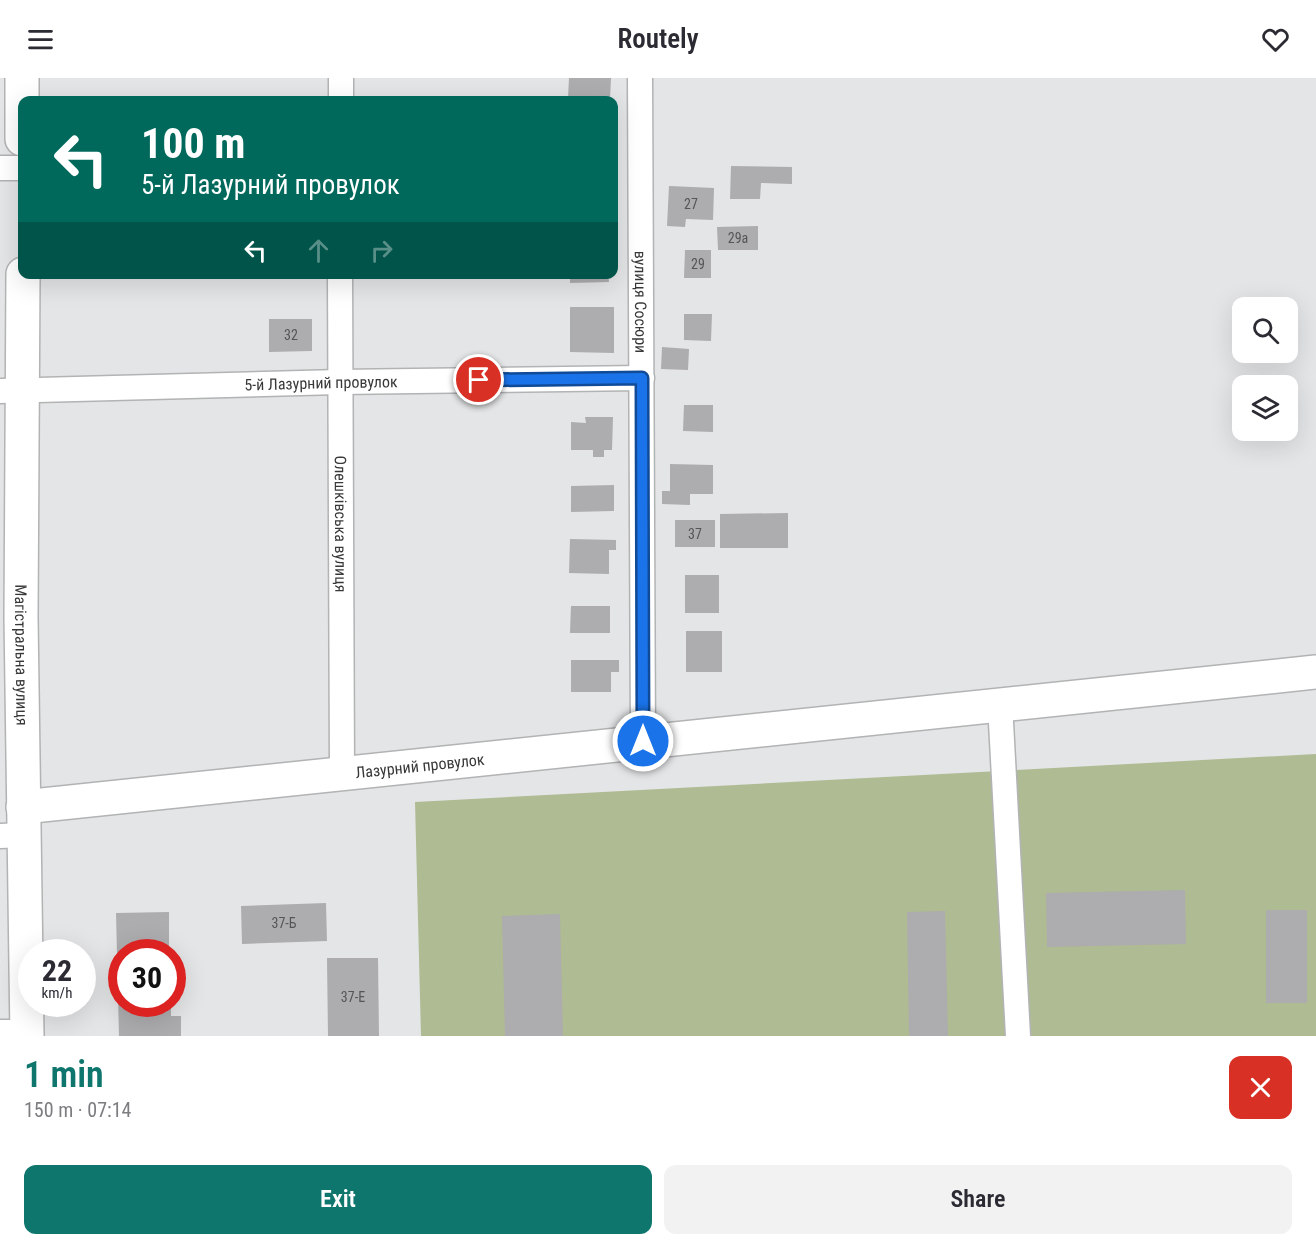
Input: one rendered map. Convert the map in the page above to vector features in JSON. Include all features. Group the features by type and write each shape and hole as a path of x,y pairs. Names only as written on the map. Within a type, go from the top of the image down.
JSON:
{"street":[{"path":"22,78 22,96"},
{"path":"340,96 341,78"},
{"name":"вулиця Сосюри","path":"640,78 643,741"},
{"path":"0,168 18,168"},
{"name":"Магістральна вулиця","path":"18,1033 11,617 12,391 23,279"},
{"name":"Олешківська вулиця","path":"340,279 342,774"},
{"name":"5-й Лазурний провулок","path":"12,391 339,382 642,378"},
{"name":"Лазурний провулок","path":"15,826 342,774 1316,672"},
{"path":"1000,704 1018,1036"}],"green space":[{"path":"1316,754 1316,1036 421,1036 415,802"}],"building":[{"path":"569,78 611,78 610,96 568,96"},
{"path":"731,166 792,167 792,184 761,183 760,199 730,199"},
{"path":"669,186 714,188 713,220 686,219 685,227 667,226"},
{"path":"758,226 758,250 718,250 717,227"},
{"path":"685,250 711,250 711,278 684,278"},
{"path":"570,279 609,279 609,282 570,283"},
{"path":"570,307 614,307 614,353 570,352"},
{"path":"684,314 712,314 711,341 684,340"},
{"path":"269,319 312,319 312,351 269,352"},
{"path":"662,347 689,349 688,370 661,369"},
{"path":"684,405 713,405 713,432 683,431"},
{"path":"585,417 613,417 612,450 604,450 604,457 593,457 593,450 571,450 571,422 586,423"},
{"path":"670,464 713,465 713,494 690,494 690,505 662,504 662,491 670,491"},
{"path":"614,485 614,511 571,512 571,486"},
{"path":"788,513 788,548 720,548 720,514"},
{"path":"675,520 715,520 715,547 675,547"},
{"path":"570,539 616,540 616,550 609,550 609,574 569,573"},
{"path":"685,575 719,575 719,613 685,613"},
{"path":"571,606 610,606 610,633 570,633"},
{"path":"686,631 722,631 722,672 686,672"},
{"path":"571,660 619,660 619,672 611,672 611,692 571,692"},
{"path":"1185,890 1186,944 1047,947 1046,893"},
{"path":"326,903 327,941 242,944 241,906"},
{"path":"1266,910 1307,910 1307,1003 1266,1003"},
{"path":"945,911 948,1036 909,1036 907,912"},
{"path":"169,912 169,939 117,939 116,913"},
{"path":"560,914 563,1036 505,1036 502,916"},
{"path":"327,958 378,958 379,1036 328,1036"},
{"path":"119,1017 181,1017 181,1036 119,1036"}],"route":[{"path":"479,380 642,378 643,741"}]}
